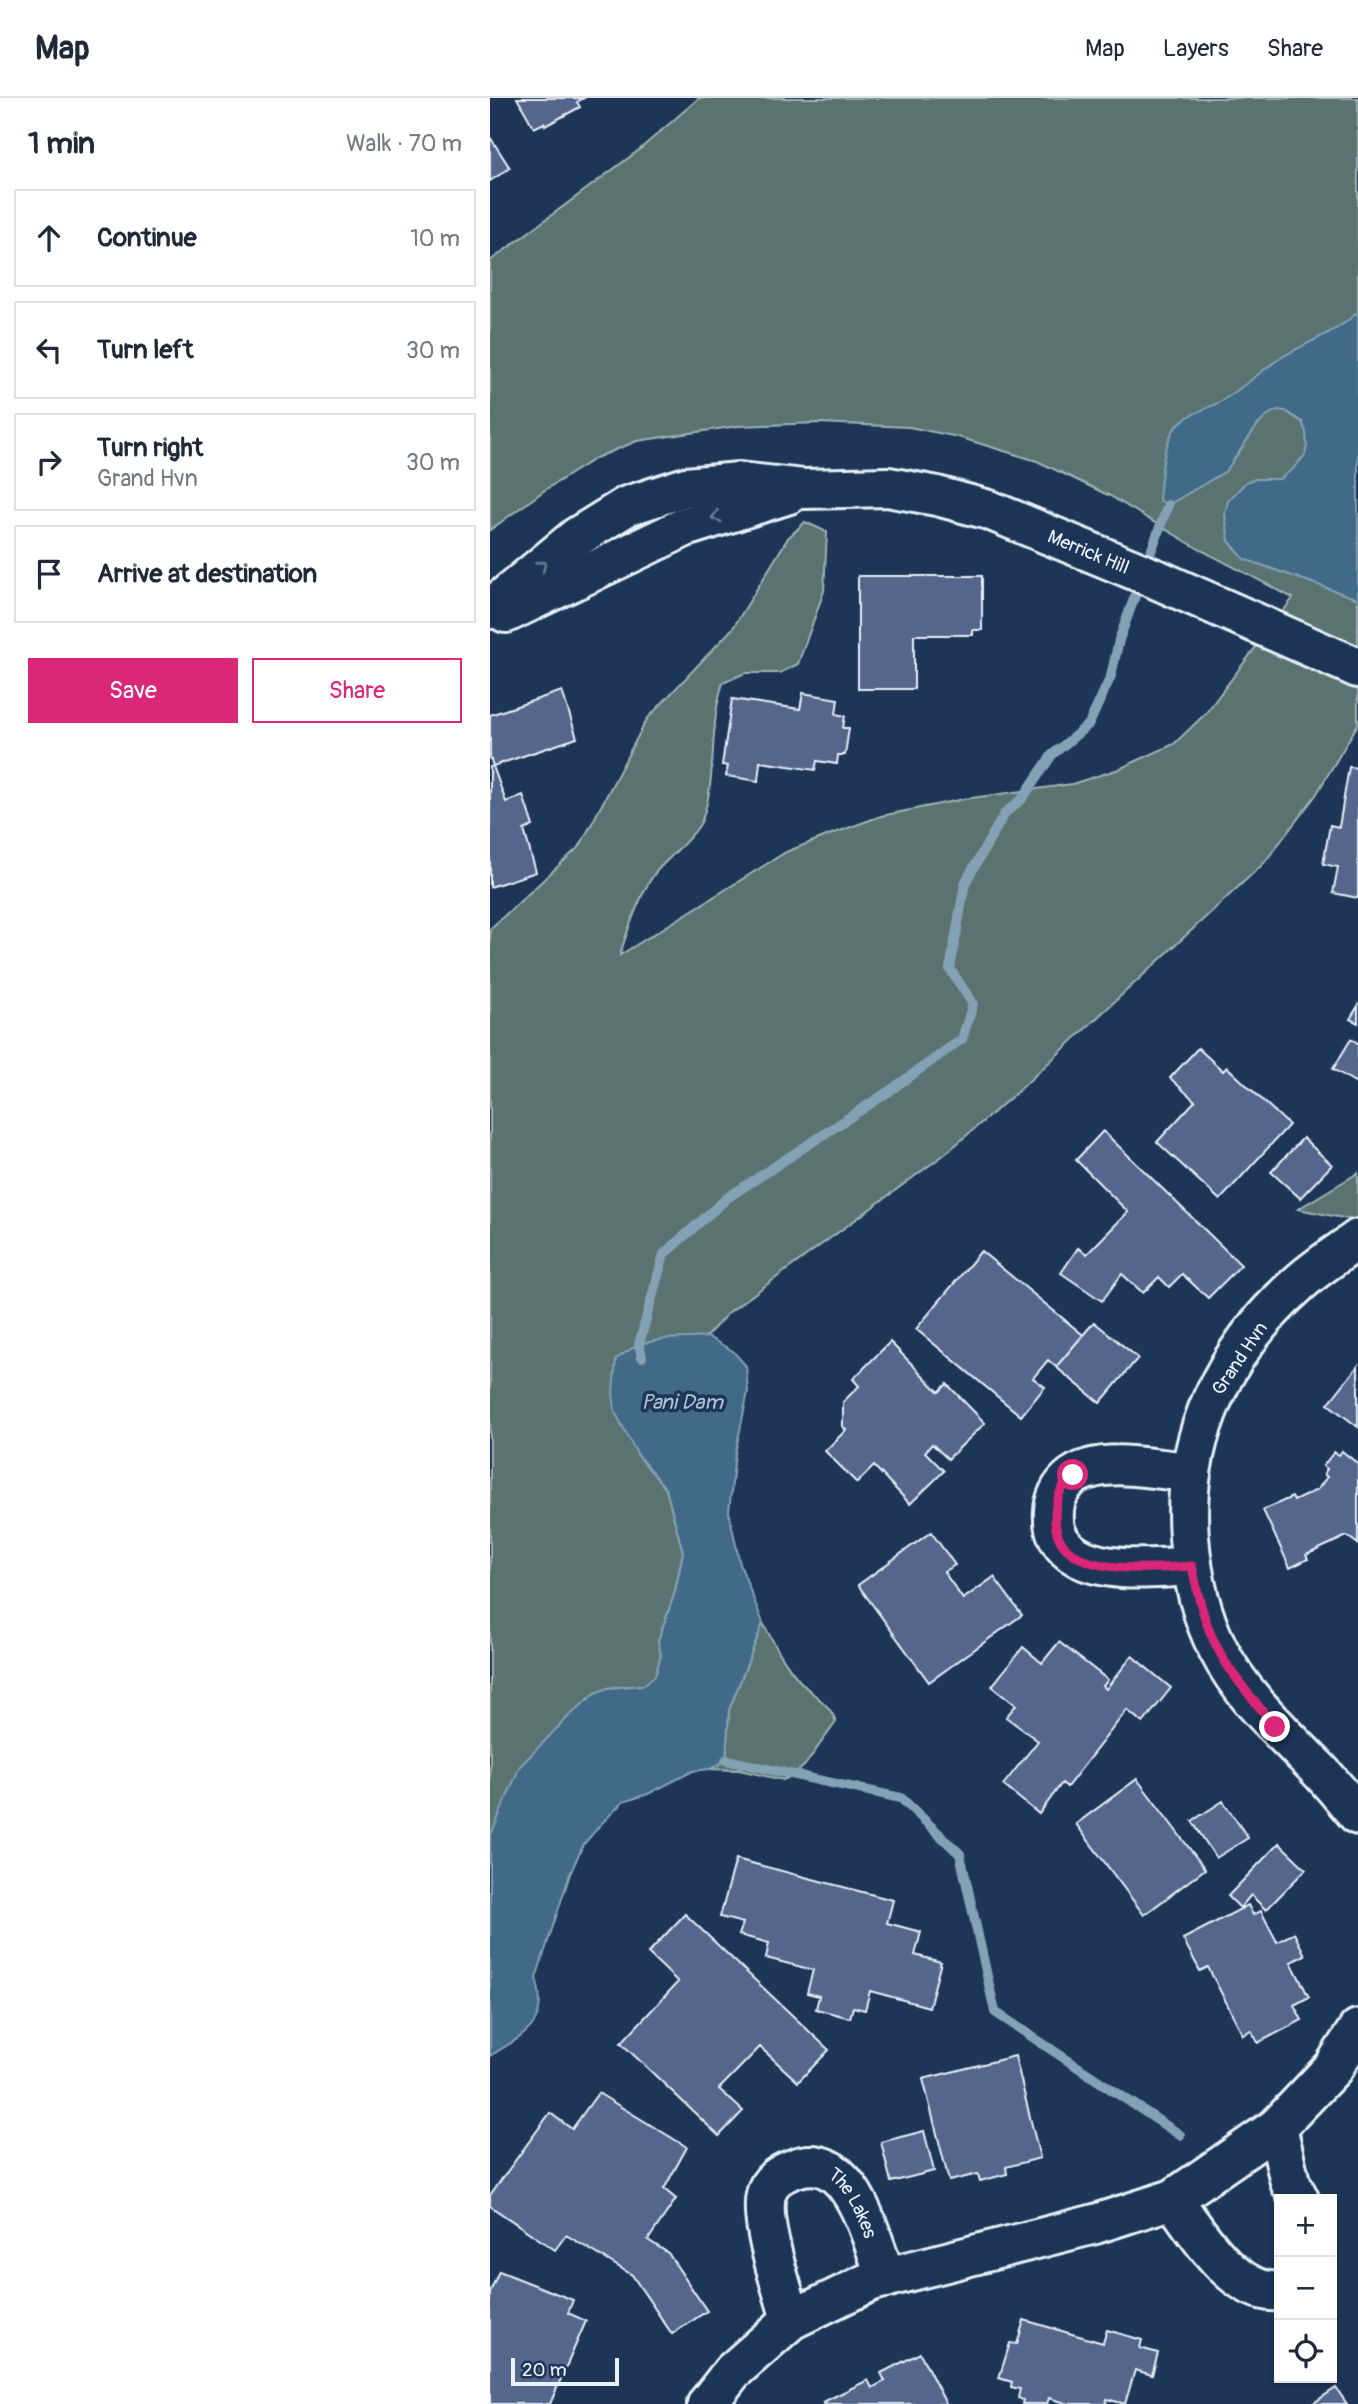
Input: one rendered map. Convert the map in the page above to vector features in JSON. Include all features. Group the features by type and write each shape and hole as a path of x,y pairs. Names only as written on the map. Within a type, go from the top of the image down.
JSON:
{"street":[{"name":"Merrick Hill","path":"490,609 578,537 627,506 686,487 739,482 804,489 888,487 989,509 1358,668"},
{"name":"Merrick Hill","path":"490,621 685,527 804,489"},
{"name":"Grand Hvn","path":"1358,1239 1298,1283 1260,1324 1223,1376 1211,1398 1198,1434 1187,1497 1192,1566 1203,1613 1218,1650 1275,1727 1318,1769 1358,1815"},
{"path":"1190,1472 1104,1465 1079,1472 1063,1485 1056,1501 1055,1527 1060,1541 1068,1551 1082,1560 1126,1568 1192,1566"},
{"path":"1318,1769 1358,1783"},
{"path":"707,2404 732,2372 792,2320 873,2281 1095,2224 1173,2199 1278,2127 1333,2068 1358,2029"},
{"path":"1278,2127 1290,2182 1296,2194"},
{"name":"The Lakes","path":"792,2320 766,2225 765,2205 766,2194 774,2180 791,2169 816,2165 829,2169 842,2178 856,2199 886,2277"},
{"path":"1173,2199 1199,2235 1236,2276 1263,2291 1274,2291"}],"green space":[{"path":"699,98 1358,98 1358,724 1316,795 1264,863 1016,1093 945,1154 728,1313 679,1366 637,1454 666,1489 683,1552 675,1592 658,1641 661,1655 655,1676 644,1685 608,1688 496,1824 490,1837 490,929 580,846 647,719 733,628 788,538 805,522 827,532 824,591 798,664 780,673 745,673 723,683 718,700 710,786 702,820 656,872 645,889 620,955 786,852 829,835 881,816 964,799 1072,784 1119,769 1174,744 1205,714 1293,598 1197,548 1110,496 1037,461 958,437 909,427 819,423 738,426 637,441 596,458 545,490 490,530 490,261 639,150"},
{"path":"1358,1173 1358,1221 1298,1209"},
{"path":"763,1623 789,1667 804,1686 830,1709 836,1722 805,1765 793,1776 783,1780 739,1770 711,1769 726,1760 729,1710"}],"water":[{"path":"1358,312 1358,599 1244,559 1229,541 1225,514 1228,501 1246,482 1256,479 1280,479 1305,455 1306,432 1302,422 1285,411 1278,410 1269,414 1257,426 1226,471 1168,505 1159,500 1161,474 1169,439 1183,420 1223,400 1284,356 1332,331"},
{"name":"Pani Dam","path":"708,1337 733,1351 746,1366 748,1392 735,1454 729,1512 740,1564 763,1623 729,1710 726,1760 710,1769 693,1771 648,1794 623,1802 583,1845 570,1874 536,1978 540,2007 537,2018 524,2034 490,2056 490,1837 520,1766 568,1717 595,1693 608,1688 644,1685 655,1676 661,1655 658,1641 675,1592 683,1552 666,1489 637,1454 615,1412 613,1392 616,1359 639,1344 666,1339"}],"building":[{"path":"517,98 584,98 577,102 580,107 545,126 544,123 534,128"},
{"path":"490,137 510,168 490,181"},
{"path":"858,576 982,576 982,630 973,630 973,635 914,635 914,689 858,689"},
{"path":"562,691 577,738 493,766 490,757 490,715"},
{"path":"803,693 838,699 836,714 845,716 843,728 849,728 845,755 838,755 837,764 817,761 815,770 760,762 758,781 726,776 728,766 722,765 732,699 800,709"},
{"path":"493,766 506,802 523,795 533,826 524,830 536,872 490,887 490,767"},
{"path":"1349,767 1358,768 1358,898 1333,893 1338,867 1323,864 1330,825 1339,827"},
{"path":"1358,1006 1358,1023 1350,1019"},
{"path":"1351,1039 1358,1043 1358,1084 1333,1069"},
{"path":"1198,1048 1223,1071 1227,1067 1289,1125 1220,1200 1157,1142 1195,1101 1170,1078"},
{"path":"1103,1131 1241,1265 1208,1298 1182,1274 1169,1287 1159,1277 1143,1293 1122,1274 1102,1301 1061,1273 1078,1248 1087,1254 1128,1212 1076,1160"},
{"path":"1303,1138 1332,1165 1300,1198 1271,1172"},
{"path":"981,1251 1083,1335 1056,1367 1048,1360 1033,1378 1045,1387 1021,1416 916,1329"},
{"path":"1094,1322 1138,1358 1100,1403 1056,1367"},
{"path":"890,1342 939,1392 947,1384 985,1423 948,1459 932,1444 925,1452 944,1471 910,1504 874,1466 857,1483 825,1451 846,1430 843,1427 843,1402 859,1386 853,1379"},
{"path":"1358,1366 1358,1427 1328,1404"},
{"path":"1342,1451 1358,1464 1358,1544 1347,1536 1306,1555 1308,1559 1290,1568 1263,1510 1292,1497 1294,1501 1317,1490 1327,1477 1324,1474 1327,1469 1323,1466 1334,1452 1339,1455"},
{"path":"931,1532 955,1565 944,1572 963,1599 994,1577 1022,1615 929,1682 858,1585"},
{"path":"1059,1642 1108,1680 1103,1686 1106,1689 1132,1656 1171,1688 1143,1723 1127,1710 1067,1787 1062,1783 1039,1814 1003,1785 1038,1741 1006,1717 1016,1705 992,1686 1023,1647 1042,1663"},
{"path":"1137,1779 1205,1869 1144,1915 1076,1824"},
{"path":"1223,1801 1248,1838 1216,1858 1192,1821"},
{"path":"1279,1843 1306,1869 1266,1910 1251,1895 1240,1908 1228,1896"},
{"path":"736,1859 893,1900 887,1923 921,1932 915,1955 941,1962 929,2007 870,1991 865,2010 853,2007 850,2018 816,2009 819,1996 807,1993 813,1970 766,1958 769,1943 739,1935 743,1923 720,1917"},
{"path":"1248,1905 1253,1915 1261,1911 1277,1942 1294,1933 1305,1955 1291,1962 1309,1997 1294,2005 1302,2020 1258,2043 1251,2030 1243,2035 1208,1967 1200,1971 1183,1939"},
{"path":"685,1914 829,2050 798,2082 760,2047 719,2089 743,2111 719,2136 621,2043 678,1982 648,1953"},
{"path":"1015,2056 1040,2158 1006,2167 1007,2174 980,2181 978,2174 949,2181 923,2079"},
{"path":"598,2093 687,2147 664,2189 676,2199 648,2240 668,2253 707,2311 672,2334 632,2275 566,2235 555,2250 490,2206 490,2195 550,2113 572,2129"},
{"path":"924,2131 934,2171 891,2182 881,2142"},
{"path":"499,2271 573,2300 568,2313 586,2321 550,2404 490,2404 490,2292"},
{"path":"1024,2320 1103,2343 1107,2330 1142,2340 1140,2348 1158,2353 1152,2375 1135,2370 1125,2404 1107,2399 1106,2404 1069,2404 1049,2398 1047,2404 1022,2404 1023,2400 1018,2398 1020,2389 1011,2387 1012,2382 999,2378 1010,2343 1017,2344"},
{"path":"920,2353 946,2404 824,2404 823,2402 868,2380 872,2388 885,2381 881,2373"},
{"path":"1336,2388 1347,2404 1312,2404"}],"waterway":[{"path":"642,1357 639,1344 664,1254 727,1198 888,1092 962,1039 973,1004 950,969 965,883 1005,813 1022,799 1052,755 1089,724 1111,676 1119,640 1168,505"},
{"path":"726,1760 901,1798 960,1854 995,2012 1180,2135"}],"route":[{"path":"1073,1475 1063,1485 1056,1501 1055,1527 1060,1541 1068,1551 1082,1560 1126,1568 1192,1566 1203,1613 1218,1650 1275,1727"}]}
